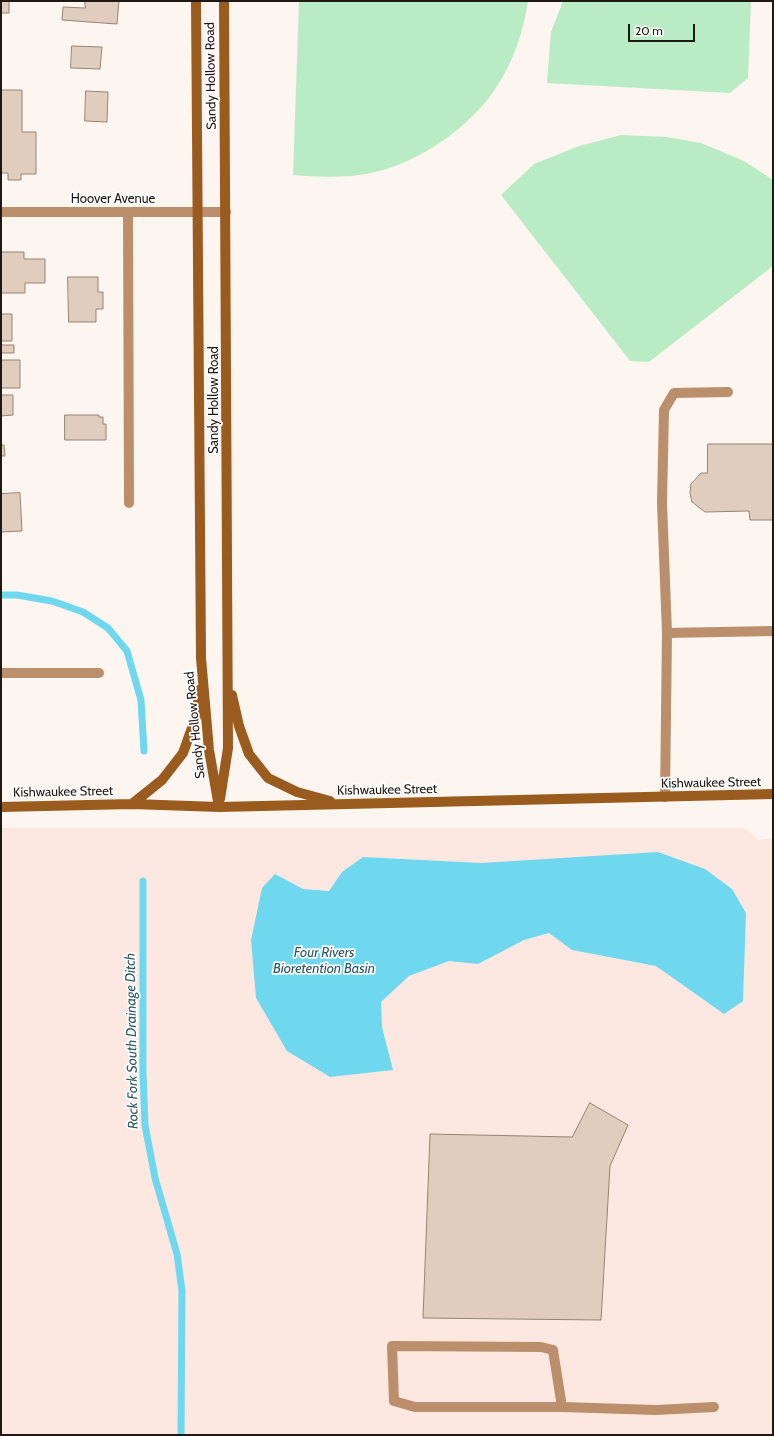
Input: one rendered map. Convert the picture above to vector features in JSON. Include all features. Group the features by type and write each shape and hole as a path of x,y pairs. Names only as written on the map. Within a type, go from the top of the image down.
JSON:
{"street":[{"name":"Sandy Hollow Road","path":"196,1 201,658 209,750 219,807"},
{"name":"Sandy Hollow Road","path":"219,807 228,748 224,1"},
{"name":"Hoover Avenue","path":"1,212 226,212"},
{"path":"128,212 128,503"},
{"path":"665,797 667,633 662,503 664,410 674,393 728,392"},
{"path":"667,633 773,631"},
{"path":"132,804 162,780 183,753 197,714 201,658"},
{"path":"1,673 99,673"},
{"path":"228,676 239,726 249,754 268,778 297,792 340,804"},
{"name":"Kishwaukee Street","path":"1,807 132,804 219,807 773,794"},
{"path":"562,1407 553,1350 541,1347 392,1346 394,1401 416,1407 562,1407 656,1410 714,1407"}],"shaded area":[{"path":"1,828 745,828 759,840 773,838 773,1435 1,1435"}],"green space":[{"path":"299,1 528,1 519,40 503,77 488,99 463,125 433,147 400,164 366,174 330,177 293,175"},
{"path":"563,1 751,1 748,78 730,93 547,83 551,32"},
{"path":"621,135 667,137 701,143 744,161 773,180 773,266 649,362 630,361 501,195 534,164 579,146"}],"water":[{"name":"Four Rivers Bioretention Basin","path":"658,852 705,869 732,889 746,913 743,1001 724,1014 656,966 572,950 549,933 524,940 478,964 449,961 409,976 381,1002 382,1027 393,1070 330,1077 287,1051 256,998 251,940 262,888 275,874 303,889 329,891 342,872 363,857 481,863"}],"building":[{"path":"1,1 9,1 9,13 1,13"},
{"path":"85,1 119,1 117,24 62,20 63,7 85,8"},
{"path":"72,46 102,47 100,69 71,68"},
{"path":"1,90 22,90 22,132 36,132 36,174 21,174 21,180 8,180 8,173 1,173"},
{"path":"86,91 108,92 107,122 85,121"},
{"path":"1,252 24,252 24,259 45,259 45,283 25,283 25,293 1,293"},
{"path":"68,277 98,277 98,292 103,292 103,309 96,309 96,322 69,322"},
{"path":"1,314 12,314 12,341 1,341"},
{"path":"1,345 14,345 14,353 2,353"},
{"path":"1,360 20,360 20,388 1,388"},
{"path":"1,395 13,395 13,415 1,416"},
{"path":"65,415 99,415 99,417 103,417 103,424 106,424 106,440 65,440"},
{"path":"708,444 773,444 773,520 750,520 749,511 705,512 692,502 690,493 691,484 701,473 707,473"},
{"path":"1,445 4,445 5,456 1,456"},
{"path":"20,493 22,531 1,532 1,494"},
{"path":"590,1103 628,1125 610,1166 601,1320 423,1318 430,1134 572,1137"}],"waterway":[{"name":"Rock Fork South Drainage Ditch","path":"1,595 17,595 52,601 83,612 108,628 127,651 141,700 144,751"},
{"name":"Rock Fork South Drainage Ditch","path":"143,881 143,1072 145,1125 155,1178 177,1254 182,1291 181,1435"}]}
